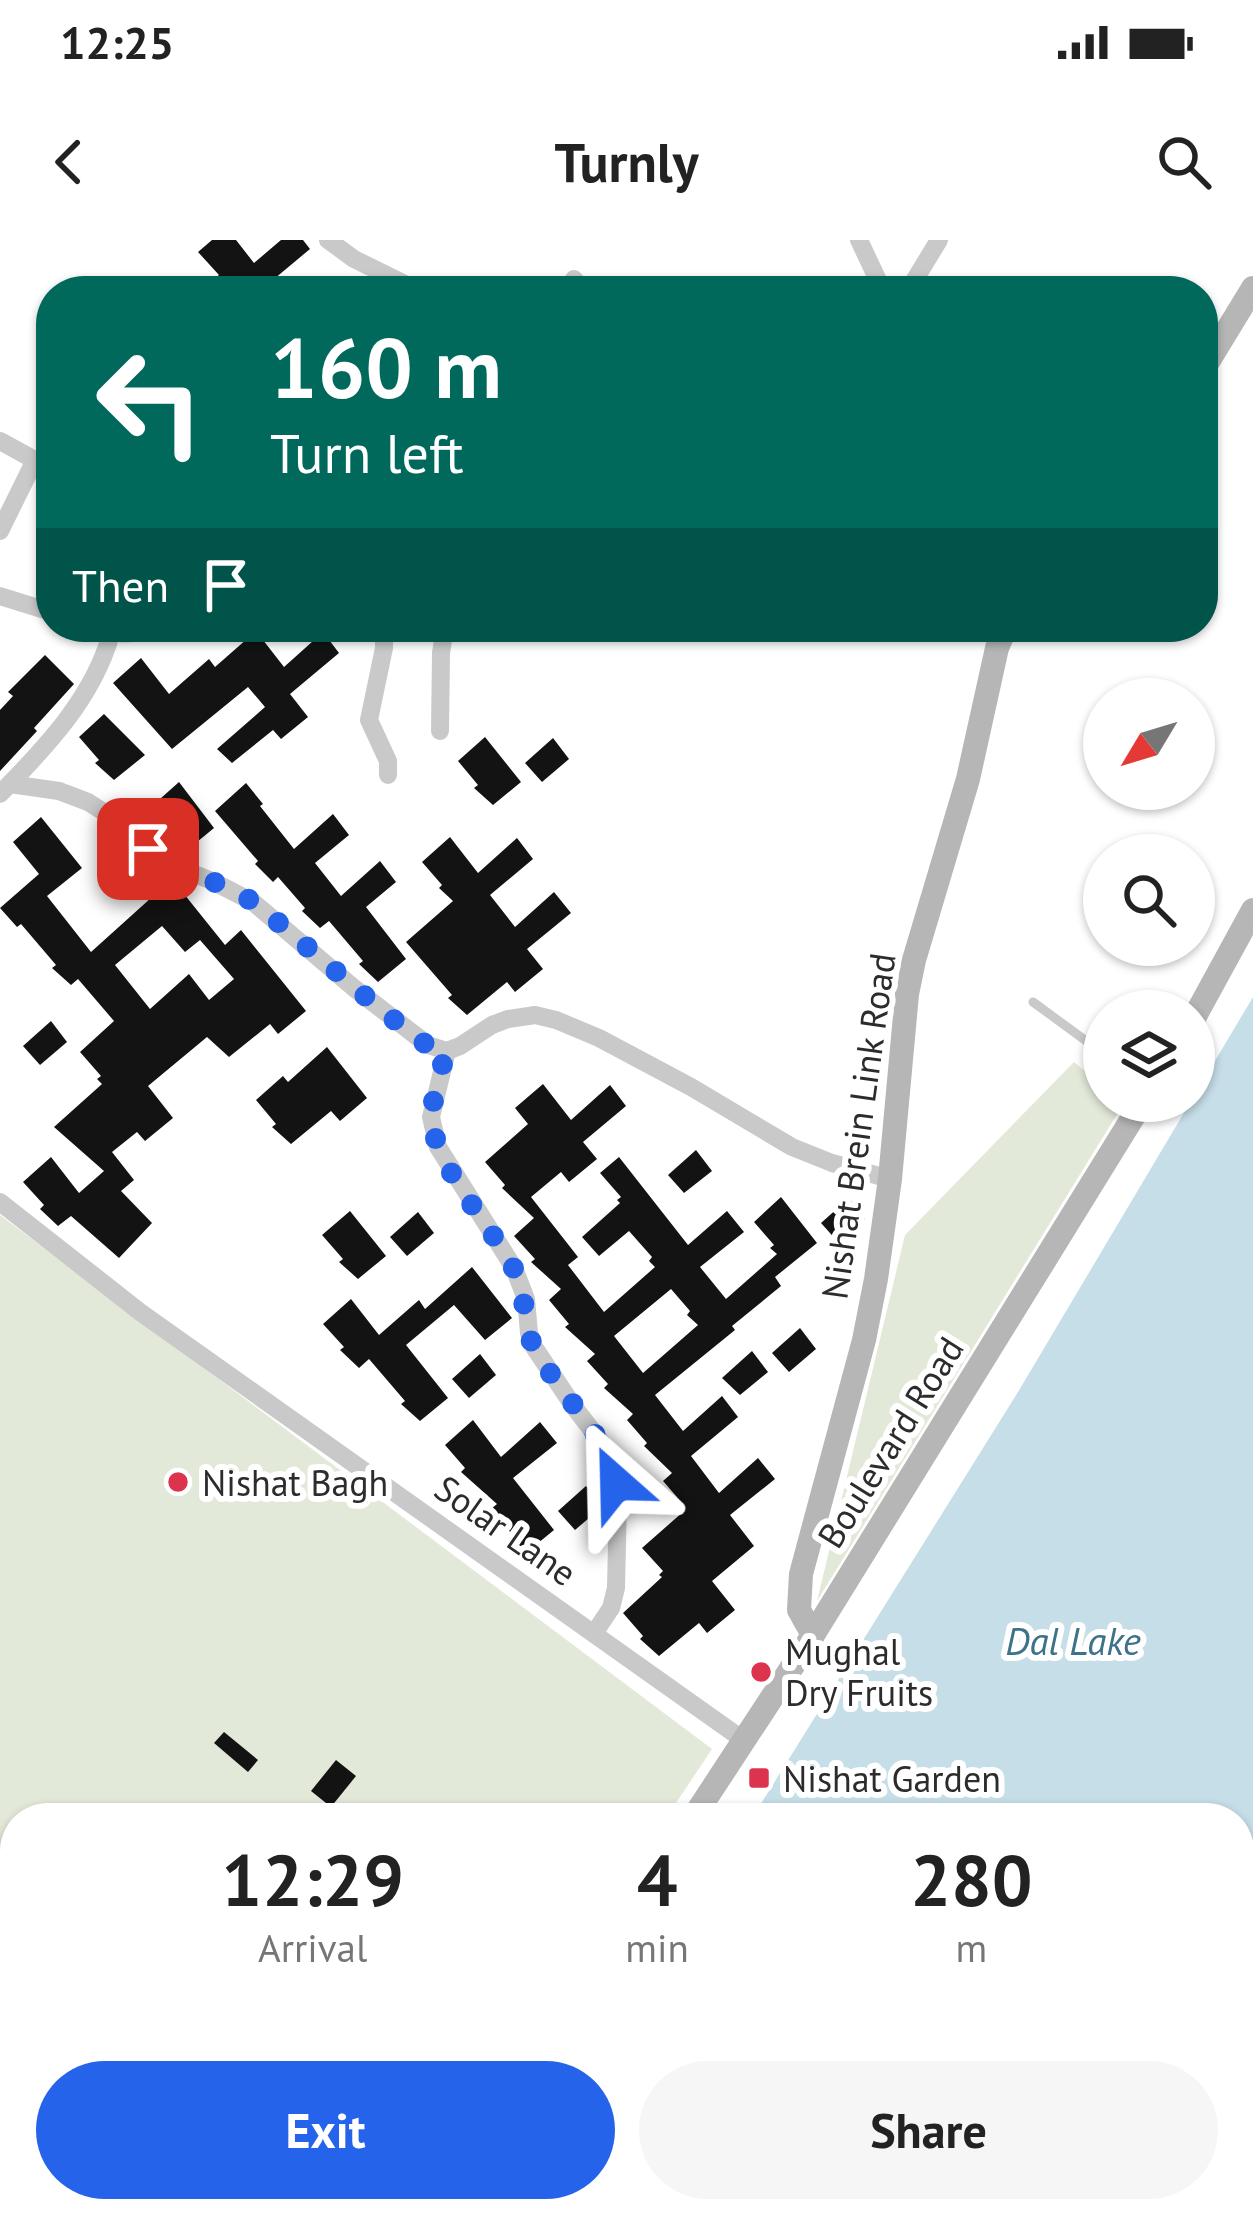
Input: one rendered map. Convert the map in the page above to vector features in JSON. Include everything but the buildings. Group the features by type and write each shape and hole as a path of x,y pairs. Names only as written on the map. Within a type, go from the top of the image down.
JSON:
{"street":[{"path":"328,240 389,276"},
{"path":"859,240 876,276"},
{"path":"917,276 939,240"},
{"path":"1218,345 1253,288"},
{"path":"0,441 36,461"},
{"path":"1,527 36,475"},
{"path":"0,596 36,607"},
{"path":"5,789 91,687 109,642"},
{"path":"385,642 369,720 388,761 388,775"},
{"path":"440,731 444,642"},
{"name":"Nishat Brein Link Road","path":"813,1635 799,1610 801,1574 864,1340 883,1239 907,994 968,779 1000,642"},
{"path":"5,789 59,791 88,802 160,860 254,902 428,1046 446,1051 508,1018 535,1015 556,1020 599,1037 792,1147 890,1179"},
{"path":"1209,990 1253,910"},
{"path":"446,1051 431,1118 438,1147 514,1268 526,1299 534,1347 601,1442 613,1468 618,1499 616,1588 611,1608 595,1632"},
{"name":"Boulevard Road","path":"702,1803 813,1635 1130,1122"},
{"name":"Solar Lane","path":"0,1202 140,1312 742,1739"}],"lane":[{"path":"1033,1002 1083,1039"}],"green space":[{"path":"1074,1062 1083,1070 1083,1122 1112,1122 817,1601 905,1235"},
{"name":"Nishat Bagh","path":"0,1215 712,1749 676,1803 0,1803"}],"water":[{"name":"Dal Lake","path":"1253,997 1253,1803 761,1803 1018,1392 1179,1122 1215,1122 1215,1061"}],"place":[{"name":"Nishat Bagh","path":"178,1482"},
{"name":"Mughal Dry Fruits","path":"761,1672"},
{"name":"Nishat Garden","path":"759,1778"}],"route":[{"path":"148,849 172,866 254,902 384,1012 428,1046 446,1051 431,1118 438,1147 514,1268 526,1299 534,1347 601,1442 616,1483"}]}
